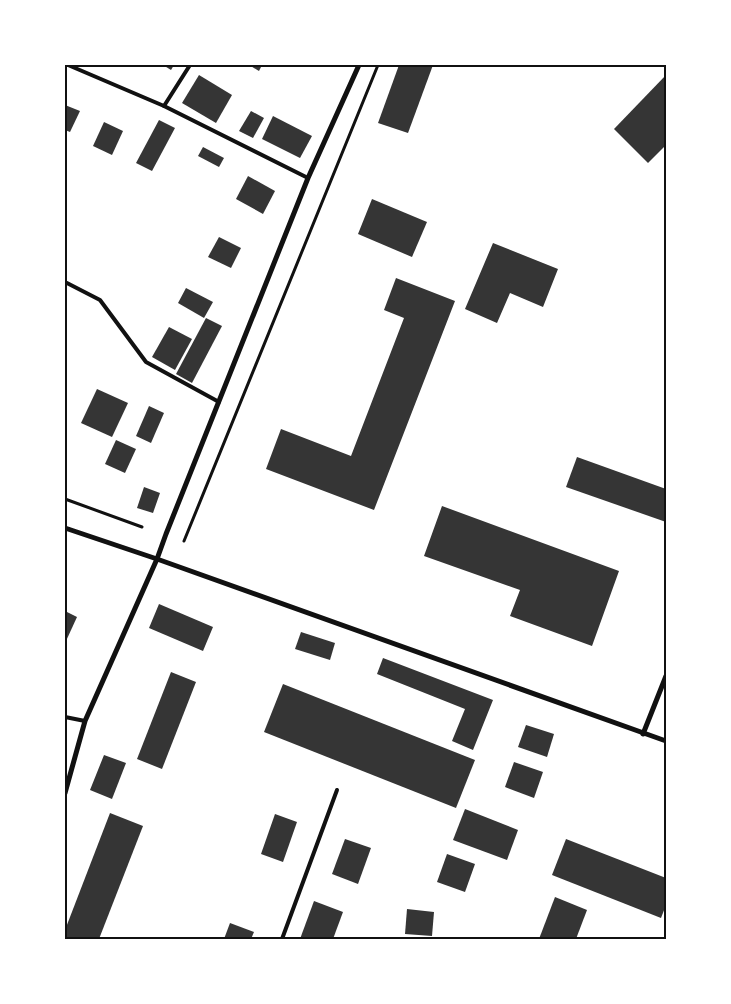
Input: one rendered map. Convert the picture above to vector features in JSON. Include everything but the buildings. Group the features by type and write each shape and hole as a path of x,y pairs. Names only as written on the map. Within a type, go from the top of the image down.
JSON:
{"street":[{"path":"65,793 85,721 157,559 308,178 359,65"},
{"path":"65,528 157,559 666,741"},
{"path":"643,734 666,676"}],"lane":[{"path":"68,65 164,106 308,178"},
{"path":"164,106 190,65"},
{"path":"65,282 100,300 146,362 219,402"},
{"path":"65,717 85,721"},
{"path":"282,939 337,790"}],"path":[{"path":"184,541 378,65"},
{"path":"65,499 142,527"}]}
